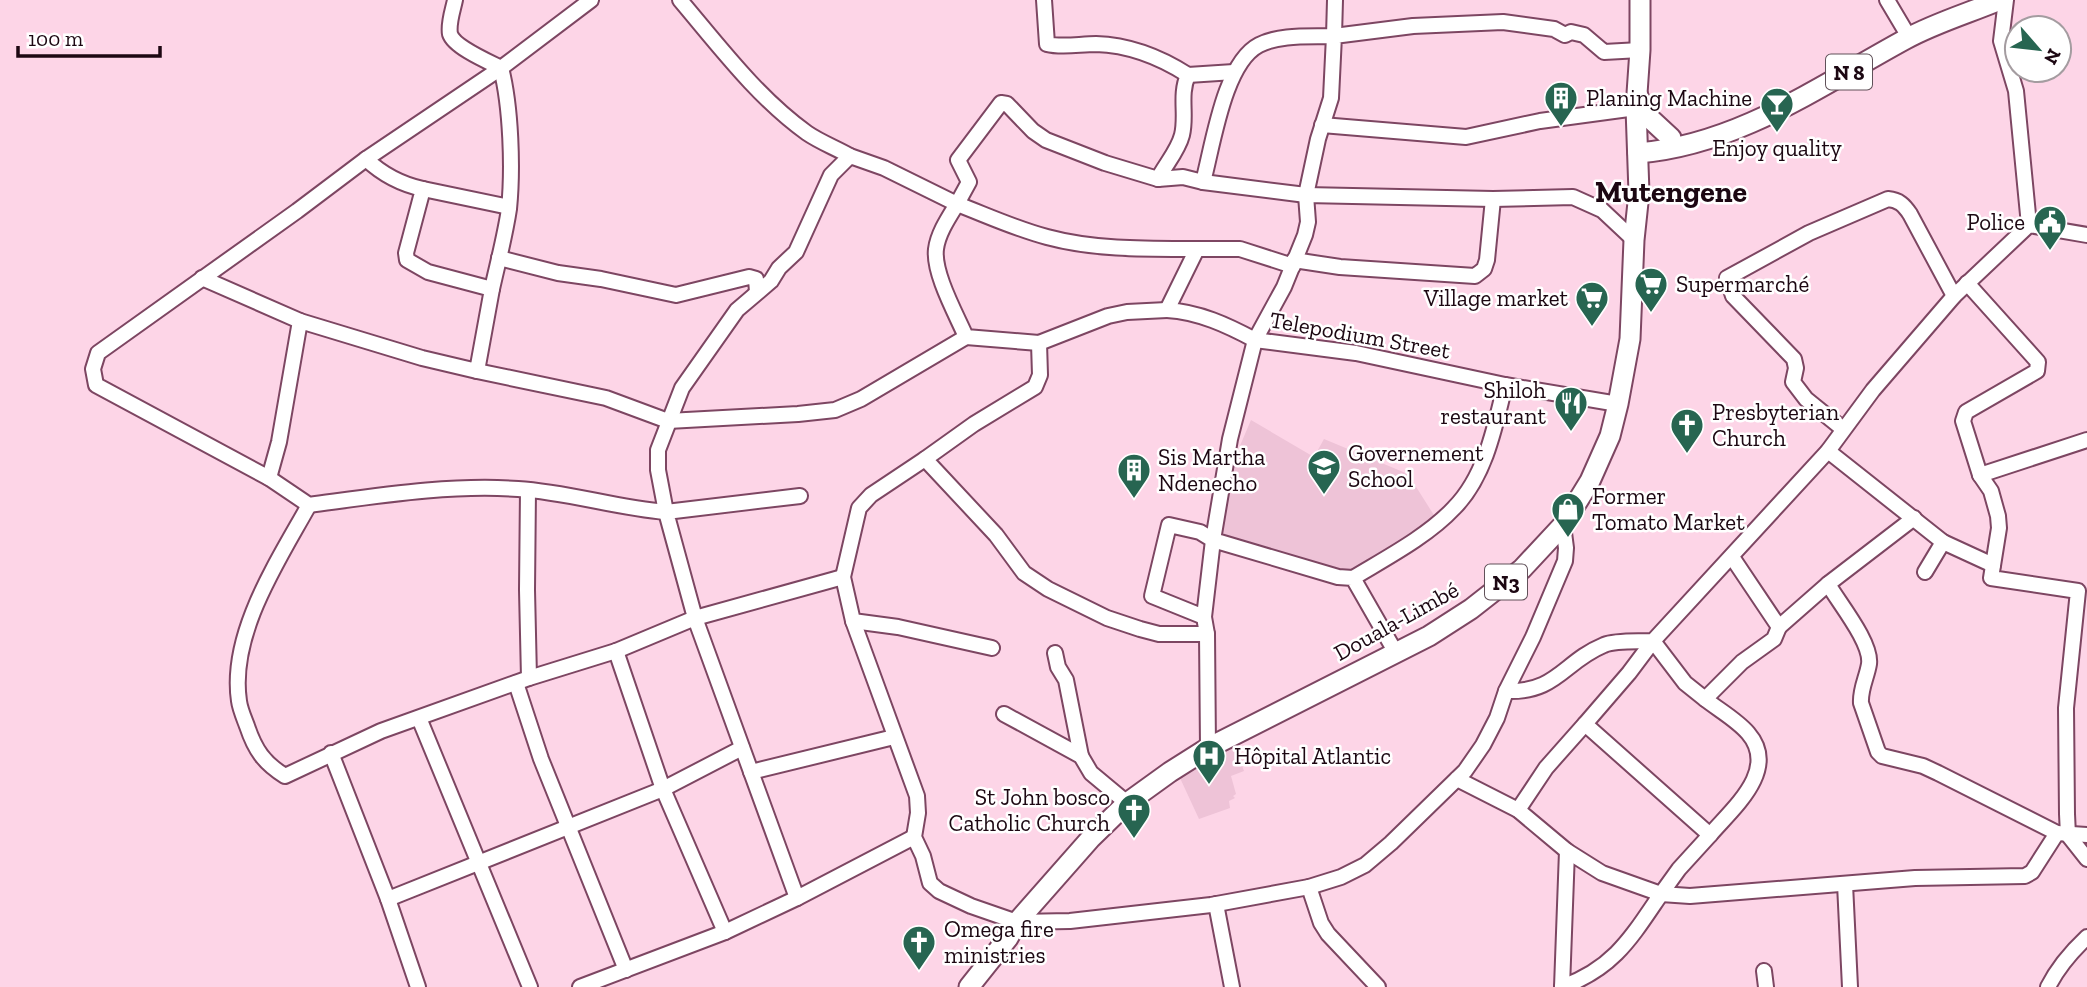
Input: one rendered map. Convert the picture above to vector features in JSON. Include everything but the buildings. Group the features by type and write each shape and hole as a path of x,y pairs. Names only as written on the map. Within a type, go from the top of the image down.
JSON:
{"highway":[{"name":"Douala-Limbé","path":"969,987 1091,838 1127,803 1208,748 1396,653 1471,609 1522,569 1563,525 1590,481 1610,436 1630,339 1639,193 1637,101 1640,0"},
{"name":"N 8","path":"1638,146 1696,141 1756,121 1798,101 1909,37 2000,0"},
{"path":"1637,101 1671,144 1654,166 1639,193"}],"street":[{"path":"455,0 450,36 457,43 501,68 506,86 509,207 477,371"},
{"path":"591,0 501,68 366,159 98,353 93,369 96,386 269,478 309,505 419,492 528,490 630,509 666,512 800,496"},
{"path":"680,0 732,61 807,133 850,156 957,204 1029,232 1082,244 1240,249 1294,263 1475,276 1484,269 1487,260 1493,199"},
{"path":"1044,0 1047,44 1123,48 1153,56 1188,75 1234,72"},
{"name":"Telepodium Street","path":"1335,0 1331,98 1306,195 1308,222 1294,263 1255,340 1356,353 1505,385 1618,404"},
{"path":"1887,0 1909,37"},
{"path":"2006,0 2001,41 2016,91 2029,225"},
{"path":"1203,182 1234,72 1244,56 1260,44 1277,39 1334,36 1413,26 1503,22 1554,29 1566,35 1570,32 1584,35 1604,52 1640,50"},
{"path":"1158,179 1177,148 1182,134 1183,90 1188,75"},
{"path":"1322,125 1466,137 1637,101"},
{"path":"966,337 945,287 936,258 936,247 943,227 969,182 958,160 1001,103 1007,104 1033,131 1046,140 1105,163 1158,179 1183,177 1306,195 1493,199 1573,197 1602,210 1634,240"},
{"path":"797,898 695,618 666,512 657,459 668,421 682,388 737,310 771,281 779,268 796,252 831,175 850,156"},
{"path":"366,159 390,178 404,185 509,207"},
{"path":"423,189 405,253 407,260 428,272 492,289"},
{"path":"1843,429 1806,399 1793,382 1796,368 1794,359 1733,296 1727,278 1810,233 1888,199 1895,200 1910,214 1954,296"},
{"path":"2029,225 2087,235"},
{"path":"1518,810 1546,768 1629,673 1653,641 1828,451 1843,429 1954,296 2029,225"},
{"path":"1167,310 1197,249"},
{"path":"499,258 558,273 676,295 749,277 756,279 757,292"},
{"path":"202,278 300,321 422,358 606,398 668,421 835,410 906,374 966,337 1039,343 1108,316 1127,312 1185,311 1255,340 1230,439 1213,540 1204,617 1207,634 1208,748"},
{"path":"1457,779 1518,810 1567,851 1602,873 1661,894 1690,897 1915,878 2025,876 2032,872 2063,834 2066,708 2083,591 1991,578 1999,528 1998,516 1991,491 1980,475 1964,416 1966,412 2037,371 2038,362 1967,284"},
{"path":"269,478 281,430 300,321"},
{"path":"1039,343 1040,375 1035,387 974,424 871,495 859,508 843,577 853,621 916,796 918,813 914,837 923,856 930,883 939,891 1013,930 1216,904 1309,887 1341,877 1365,865 1457,779 1483,745 1533,637 1564,561 1566,548 1563,525"},
{"path":"1204,617 1157,600 1151,594 1169,525 1338,577 1353,578 1394,554 1455,508 1469,489 1485,454 1505,385"},
{"path":"1980,475 2087,440"},
{"path":"1828,451 1943,542 1993,565"},
{"path":"925,458 996,535 1024,573 1048,589 1107,618 1140,629 1159,634 1207,634"},
{"path":"528,490 527,590 522,680 541,759 626,970"},
{"path":"309,505 271,572 243,640 237,681 239,703 259,756 269,767 285,776 381,731 522,680 616,651 695,618 843,577"},
{"path":"1705,699 1742,662 1774,639 1779,627 1828,584 1914,519"},
{"path":"1925,572 1943,542"},
{"path":"1732,557 1779,627"},
{"path":"1353,578 1396,653"},
{"path":"1828,584 1867,647 1869,663 1861,703 1878,752 1882,756 1938,773 2063,834 2087,859"},
{"path":"853,621 898,627 992,648"},
{"path":"1506,691 1534,690 1548,684 1606,644 1653,641"},
{"path":"1567,851 1562,987 1585,979 1620,952 1679,869 1751,788 1757,774 1755,746 1749,734 1685,683 1653,641"},
{"path":"616,651 663,789 725,932"},
{"path":"1055,653 1058,667 1068,687 1081,756 1091,773 1127,803"},
{"path":"1004,714 1081,756"},
{"path":"419,718 530,987"},
{"path":"1585,724 1710,835"},
{"path":"751,772 894,737"},
{"path":"388,899 663,789 742,748"},
{"path":"331,753 388,899 418,987"},
{"path":"2063,834 2087,835"},
{"path":"580,987 725,932 914,837"},
{"path":"1845,884 1850,987"},
{"path":"1309,887 1321,923 1328,934 1378,987"},
{"path":"1216,904 1233,987"},
{"path":"2048,987 2069,954 2087,937"},
{"path":"1764,971 1766,987"}],"shaded area":[{"name":"Governement School","path":"1251,420 1314,457 1324,439 1408,474 1437,520 1355,578 1224,540 1221,518 1233,462"},
{"name":"Hôpital Atlantic","path":"1235,747 1244,771 1231,776 1236,794 1233,796 1235,798 1229,801 1230,808 1199,819 1180,778 1214,755"}],"place":[{"name":"Planing Machine","path":"1561,128"},
{"name":"Enjoy quality","path":"1777,134"},
{"name":"Police","path":"2050,252"},
{"name":"Supermarché","path":"1651,314"},
{"name":"Village market","path":"1592,328"},
{"name":"Shiloh restaurant","path":"1571,433"},
{"name":"Presbyterian Church","path":"1687,455"},
{"name":"Governement School","path":"1324,496"},
{"name":"Sis Martha Ndenecho","path":"1134,500"},
{"name":"Former Tomato Market","path":"1568,539"},
{"name":"Hôpital Atlantic","path":"1209,786"},
{"name":"St John bosco Catholic Church","path":"1134,840"},
{"name":"Omega fire ministries","path":"919,972"}],"district":[{"name":"Mutengene","path":"1671,192"}]}
